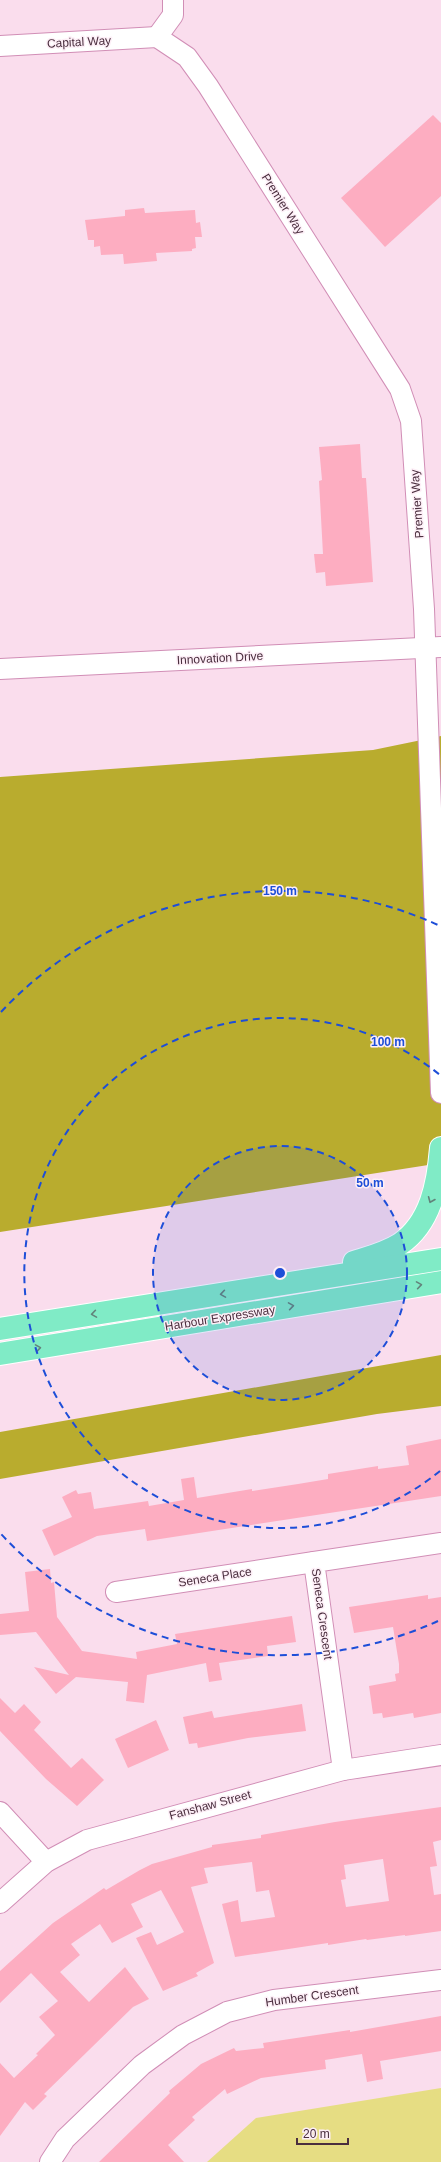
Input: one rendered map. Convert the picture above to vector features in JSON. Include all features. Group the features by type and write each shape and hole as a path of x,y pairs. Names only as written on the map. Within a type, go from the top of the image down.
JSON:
{"main road":[{"path":"245,1290 382,1254 401,1243 418,1226 432,1200 438,1181 441,1148"},
{"name":"Harbour Expressway","path":"0,1329 441,1260"},
{"name":"Harbour Expressway","path":"0,1354 441,1282"}],"street":[{"path":"157,37 173,15 173,0"},
{"name":"Capital Way","path":"0,46 157,37"},
{"name":"Premier Way","path":"157,37 187,57 208,86 400,389 411,421 433,647 441,1093"},
{"name":"Innovation Drive","path":"0,669 433,647"},
{"name":"Seneca Crescent","path":"343,1770 314,1562 441,1543"},
{"name":"Seneca Place","path":"116,1592 314,1562"},
{"name":"Fanshaw Street","path":"0,1903 46,1862 87,1840 343,1770 441,1755"},
{"path":"0,1812 46,1862"},
{"name":"Humber Crescent","path":"50,2162 66,2139 142,2064 183,2035 227,2012 274,2000 441,1980"}],"shaded area":[{"path":"441,736 441,1163 0,1232 0,777 373,750"},
{"path":"441,1355 441,1406 377,1414 0,1479 0,1432"},
{"path":"441,2088 441,2162 207,2162 256,2118"}],"building":[{"path":"433,115 441,123 441,196 385,247 341,198"},
{"path":"144,208 145,213 195,210 196,223 200,222 202,237 195,237 196,248 192,249 192,251 156,253 157,261 124,264 123,254 101,255 100,246 94,247 94,240 88,240 85,220 125,216 125,210"},
{"path":"360,444 362,478 366,478 373,582 326,586 325,572 316,573 314,554 323,554 319,481 322,480 319,447"},
{"path":"441,1439 441,1496 147,1541 145,1529 97,1536 54,1556 42,1530 72,1517 62,1497 76,1490 78,1494 91,1492 94,1509 148,1501 149,1506 184,1500 181,1479 194,1477 197,1498 252,1489 252,1491 298,1484 328,1479 328,1474 378,1466 378,1469 409,1465 406,1446"},
{"path":"50,1569 51,1583 54,1582 57,1617 82,1651 137,1659 136,1652 177,1644 175,1634 292,1616 296,1642 267,1646 268,1656 219,1663 222,1680 209,1682 206,1663 147,1675 144,1703 126,1701 128,1682 76,1677 56,1694 34,1667 69,1675 36,1632 0,1635 0,1614 29,1611 25,1572"},
{"path":"428,1595 428,1599 441,1597 441,1713 414,1718 413,1713 383,1718 382,1713 373,1714 369,1686 396,1681 395,1674 399,1673 393,1627 354,1633 349,1607"},
{"path":"0,1698 15,1713 24,1704 41,1722 34,1730 71,1768 82,1758 104,1780 77,1806 46,1779 0,1731"},
{"path":"302,1704 306,1731 248,1738 198,1748 197,1743 189,1744 183,1717 212,1711 214,1718"},
{"path":"156,1720 169,1750 128,1768 115,1739"},
{"path":"441,1807 441,1840 433,1842 437,1866 430,1867 434,1895 441,1894 441,1931 366,1939 328,1945 328,1943 235,1957 222,1904 238,1900 241,1922 275,1917 269,1890 256,1892 252,1862 204,1868 208,1883 191,1887 214,1963 196,1973 198,1976 163,1991 136,1938 151,1932 157,1945 184,1932 161,1890 131,1904 143,1927 112,1943 100,1924 71,1944 80,1955 60,1972 89,2002 125,1967 149,1999 133,2007 44,2094 47,2096 33,2110 25,2102 0,2136 0,2063 14,2078 38,2055 36,2054 55,2035 39,2017 58,2001 31,1973 0,2003 0,1971 53,1923 104,1888 106,1890 152,1864 212,1847 212,1845 261,1838 261,1835 335,1822","holes":["383,1859 389,1901 346,1907 341,1880 346,1879 344,1865"]},
{"path":"441,2016 441,2051 380,2061 383,2079 367,2082 362,2054 325,2060 326,2069 261,2078 227,2094 225,2089 192,2117 195,2120 168,2145 184,2162 99,2162 170,2093 169,2091 201,2064 234,2048 236,2051 264,2048 263,2043 350,2030 350,2032"}]}
